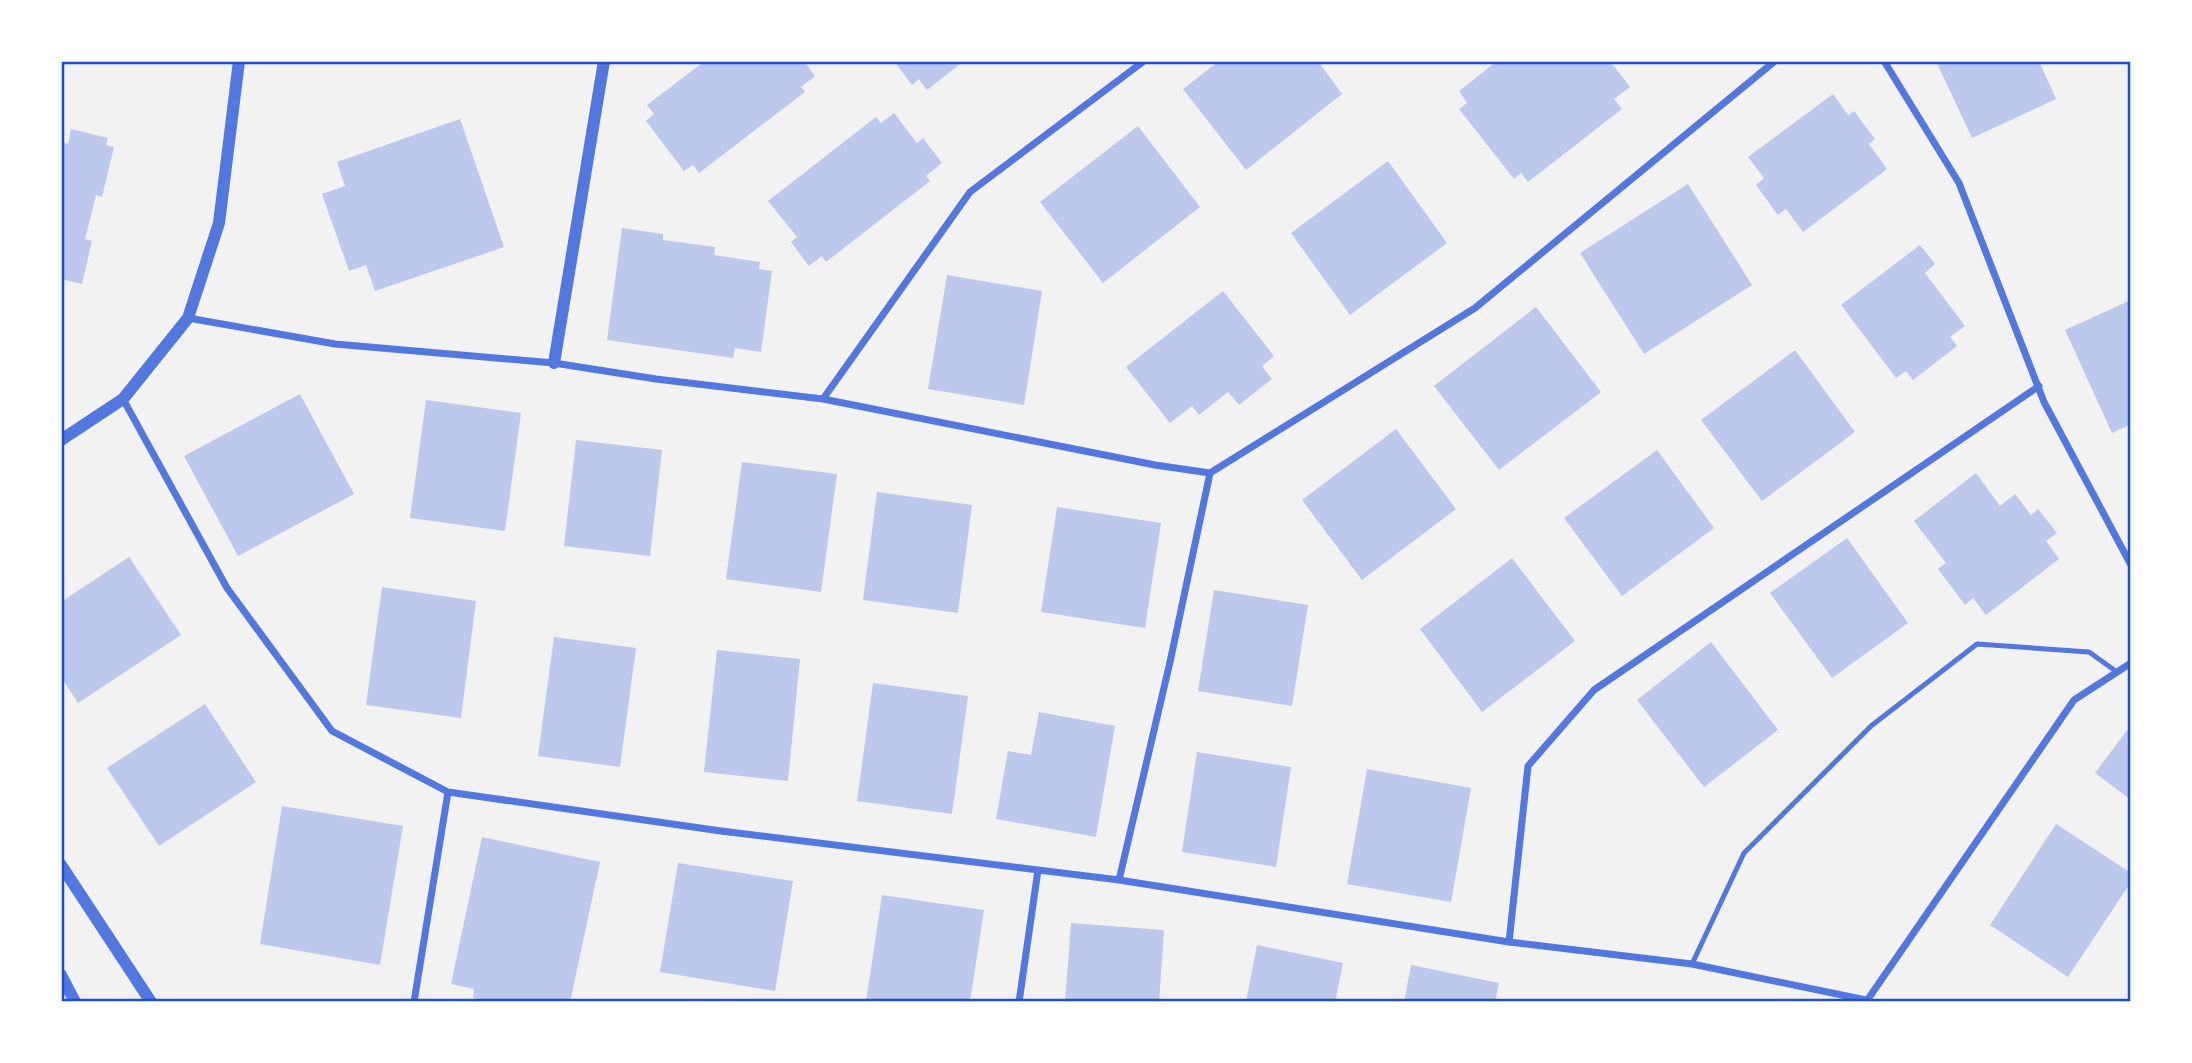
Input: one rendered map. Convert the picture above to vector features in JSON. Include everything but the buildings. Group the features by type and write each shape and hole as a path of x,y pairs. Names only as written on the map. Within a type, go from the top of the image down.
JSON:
{"street":[{"path":"61,440 123,399 188,318 219,223 239,61"},
{"path":"554,363 604,61"},
{"path":"823,398 970,192 1144,61"},
{"path":"188,318 335,344 554,363 656,379 823,398 1155,465 1210,473 1475,308 1775,61"},
{"path":"1884,61 1959,183 2044,402 2131,565"},
{"path":"1509,942 1528,766 1594,690 2039,386"},
{"path":"123,399 227,588 332,731 447,792 720,831 1119,880 1509,942 1692,964 1866,1001 2074,700 2131,663"},
{"path":"1119,880 1170,662 1210,473"},
{"path":"414,1002 447,792"},
{"path":"61,865 151,1002"},
{"path":"1019,1002 1038,870"},
{"path":"61,975 75,1002"}],"lane":[{"path":"1692,964 1744,853 1871,726 1977,644 2089,652 2117,672"}]}
